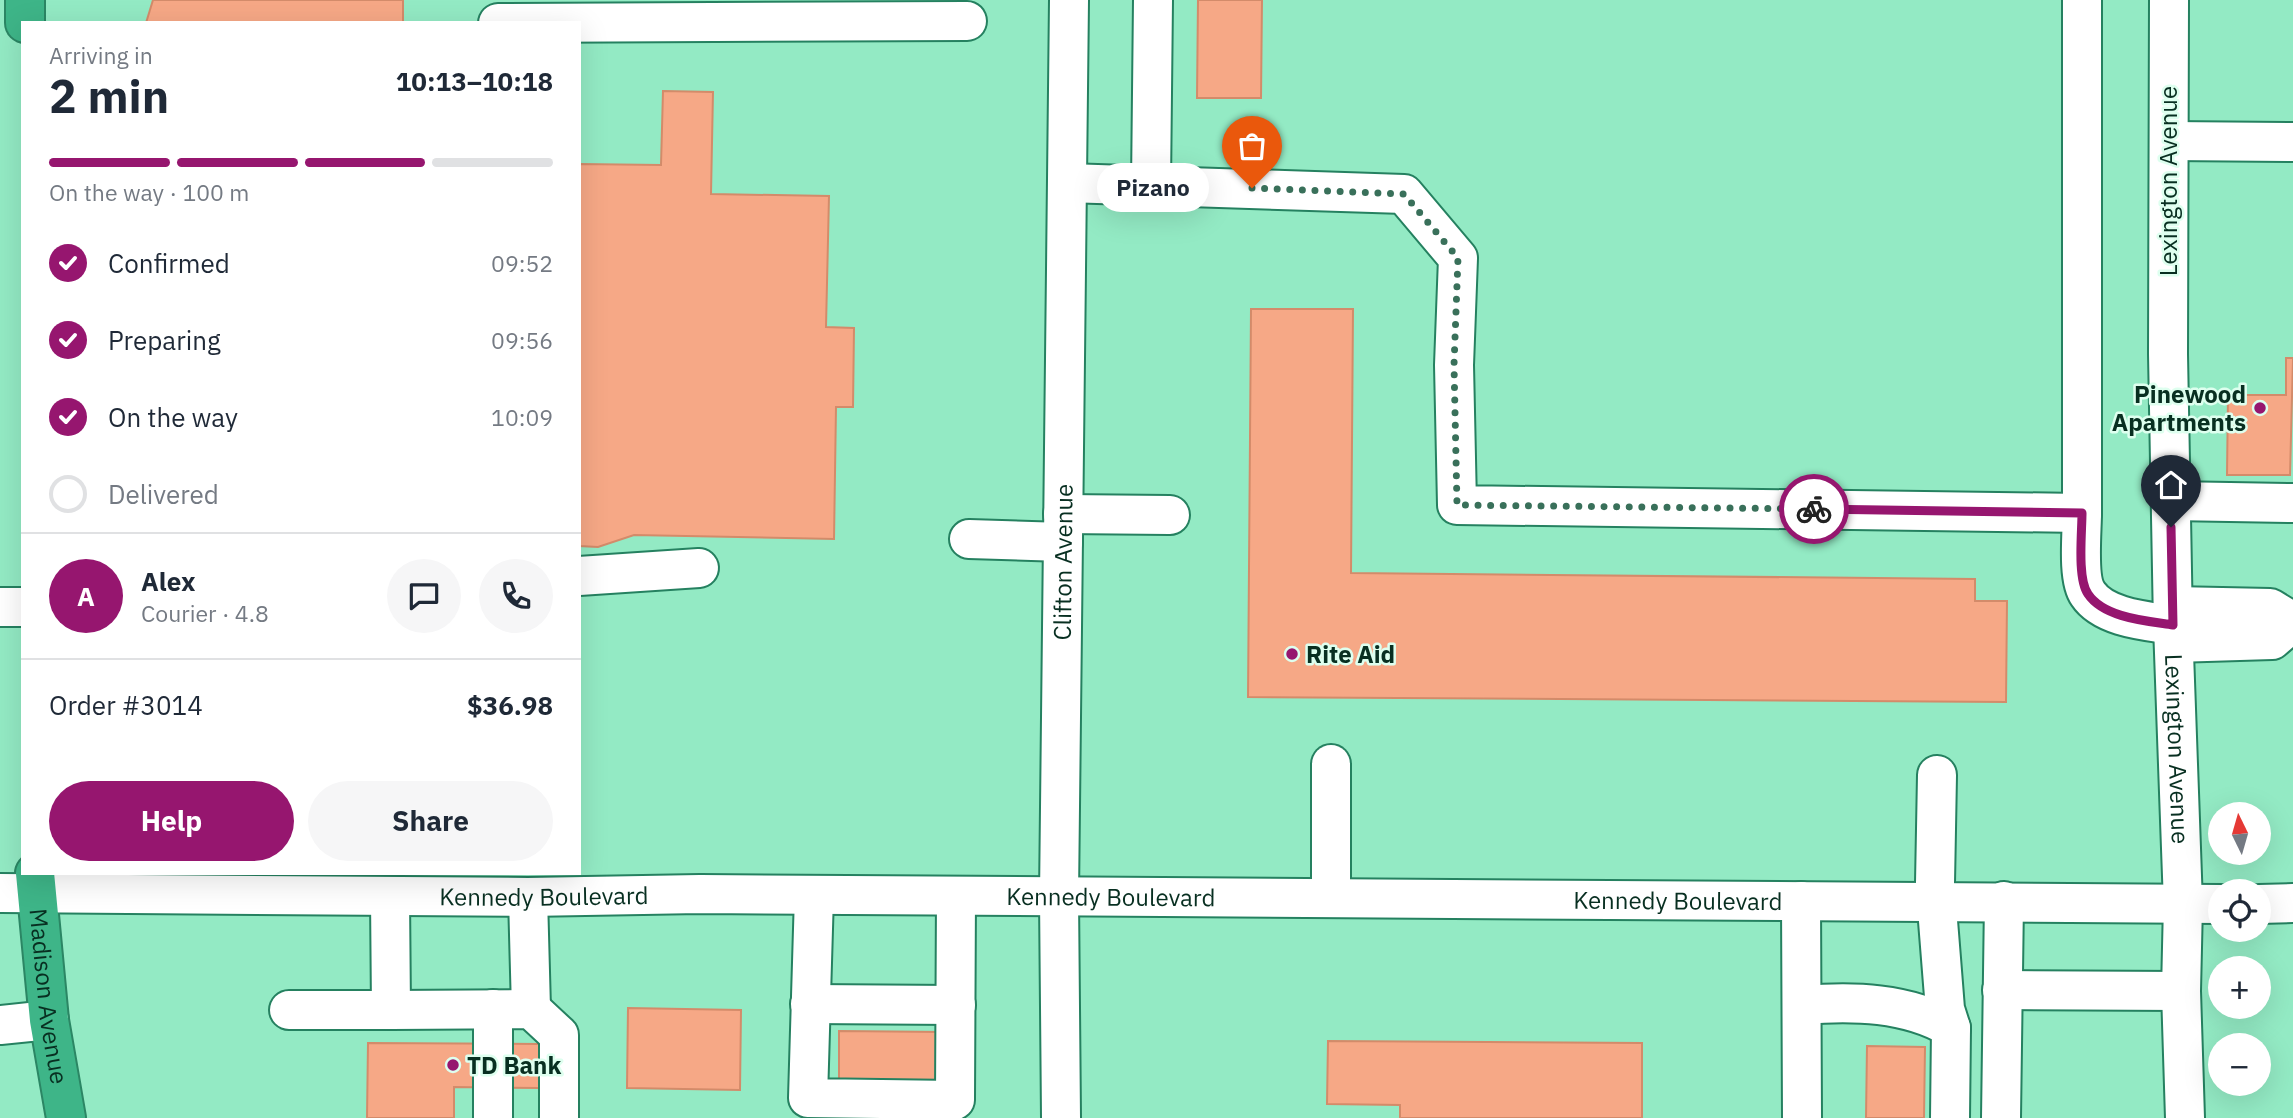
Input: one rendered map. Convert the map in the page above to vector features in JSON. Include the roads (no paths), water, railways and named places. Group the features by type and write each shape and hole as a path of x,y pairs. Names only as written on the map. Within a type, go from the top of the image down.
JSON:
{"highway":[{"path":"25,0 25,21"},
{"name":"Madison Avenue","path":"23,886 65,1117"}],"street":[{"path":"1150,185 1153,0"},
{"path":"2082,0 2082,576 2088,594 2122,617 2173,625 2270,608 2293,623"},
{"name":"Lexington Avenue","path":"2169,0 2171,501 2183,904 2181,991 2185,1118"},
{"name":"Clifton Avenue","path":"1061,1118 1059,897 1069,2"},
{"path":"492,15 967,21"},
{"path":"2169,141 2293,142"},
{"path":"1067,183 1404,194 1458,258 1454,365 1457,505 2082,513"},
{"path":"2171,501 2293,503"},
{"path":"970,539 1170,515"},
{"path":"581,576 699,568"},
{"path":"0,607 21,607"},
{"path":"1331,764 1331,898"},
{"path":"1937,775 1936,901 1945,1009 1951,1028 1950,1118"},
{"name":"Kennedy Boulevard","path":"23,886 390,897 814,895 2208,904"},
{"path":"814,895 808,1098 955,1100 956,896"},
{"path":"390,897 391,1010"},
{"path":"528,897 531,1009"},
{"path":"1801,901 1802,1118"},
{"path":"2001,1118 2004,901"},
{"path":"2271,904 2293,903"},
{"path":"2002,990 2181,991"},
{"path":"1803,1005 1836,1002 1887,1006 1931,1016 1951,1028"},
{"path":"810,1004 956,1005"},
{"path":"493,1009 493,1118"},
{"path":"289,1010 531,1009 559,1035 559,1118"},
{"path":"0,1025 49,1020"}],"place":[{"name":"Pizano","path":"1252,188"},
{"name":"Pinewood Apartments","path":"2260,408"},
{"name":"Rite Aid","path":"1292,654"},
{"name":"TD Bank","path":"453,1065"}]}
